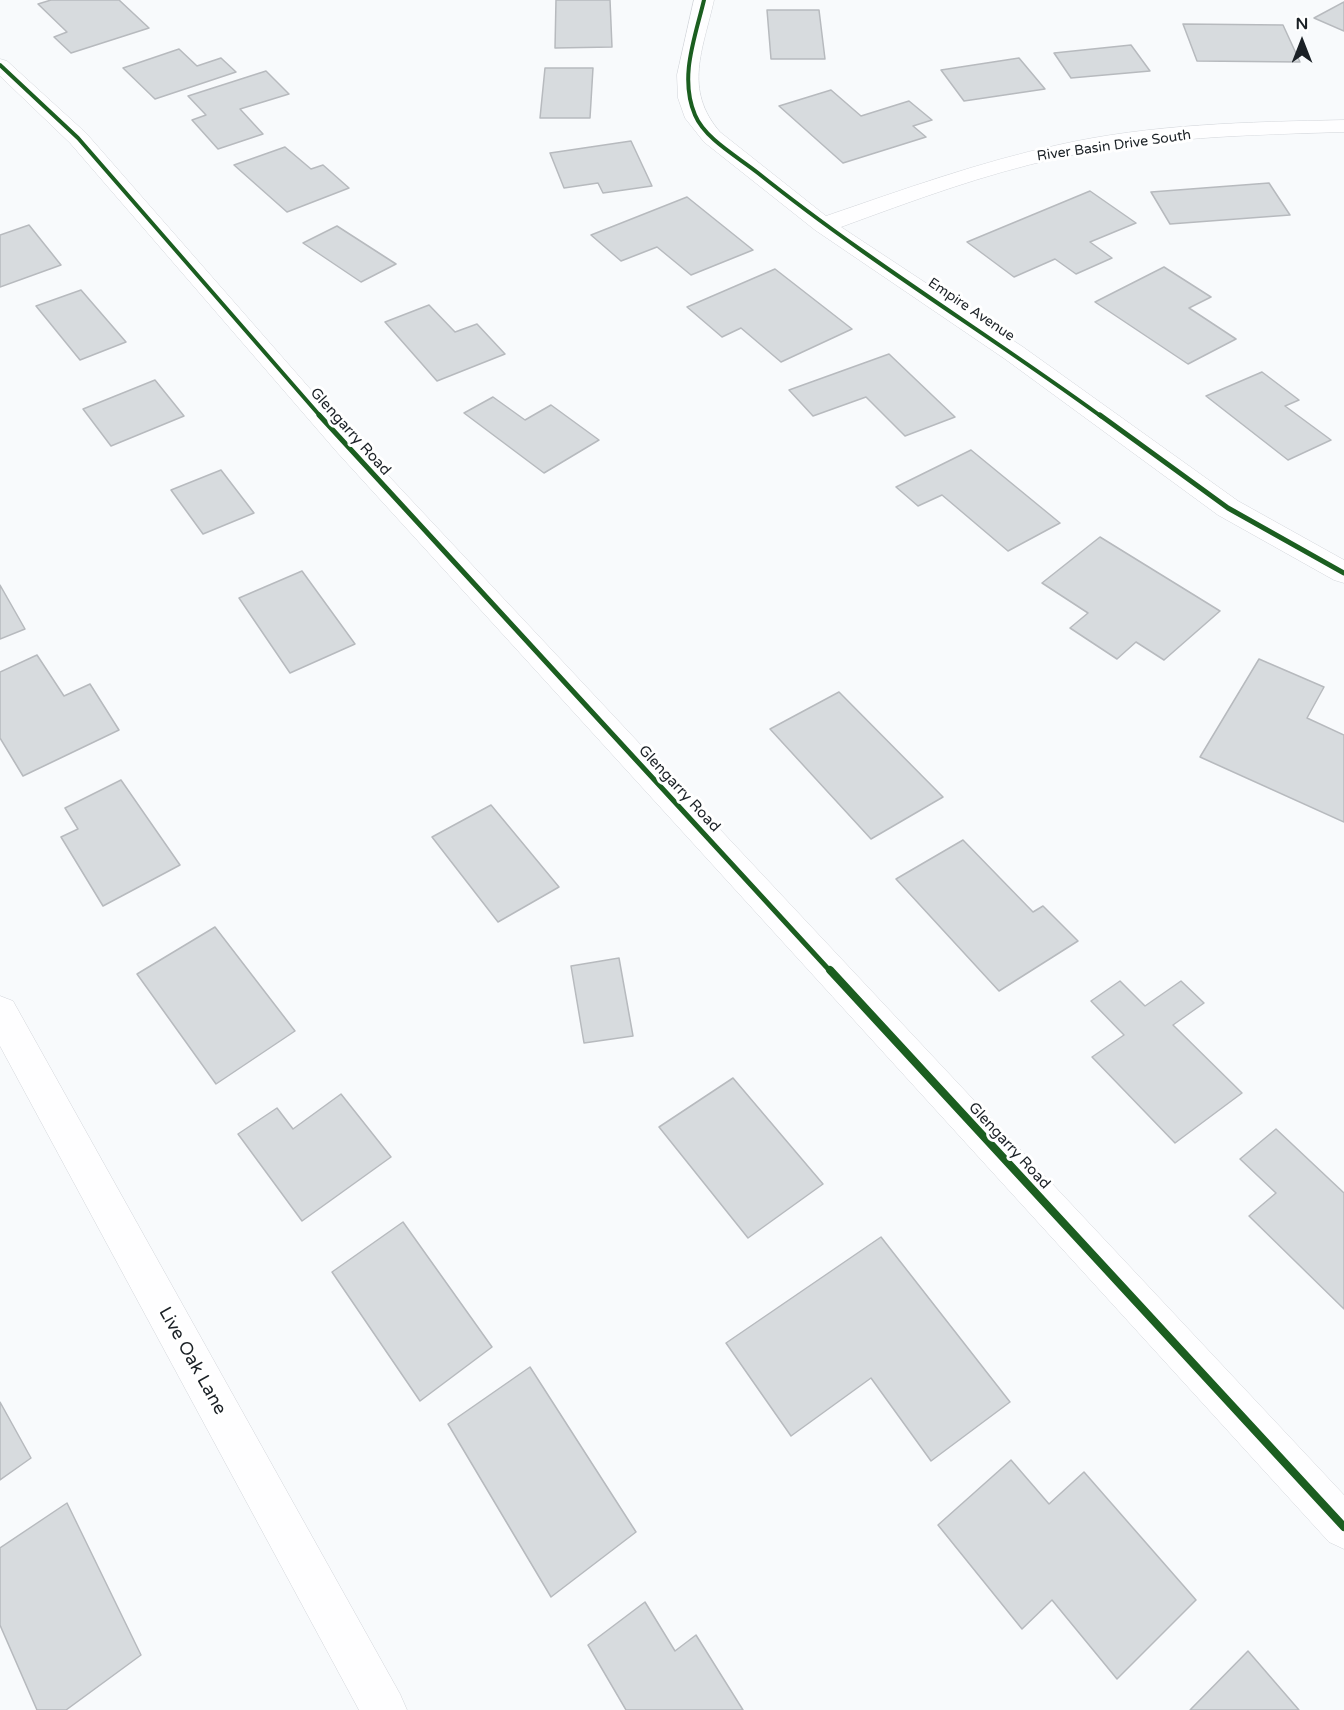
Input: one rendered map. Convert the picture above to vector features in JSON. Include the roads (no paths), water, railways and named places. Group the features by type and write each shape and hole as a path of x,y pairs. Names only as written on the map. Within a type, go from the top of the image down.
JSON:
{"street":[{"name":"Empire Avenue","path":"704,0 687,75 689,99 696,118 712,137 823,225 1014,353 1228,508 1344,573"},
{"name":"Glengarry Road","path":"0,65 78,138 345,445 1344,1527"},
{"name":"River Basin Drive South","path":"823,225 989,168 1061,151 1207,132 1344,126"},
{"name":"Live Oak Lane","path":"0,1012 384,1710"}]}
